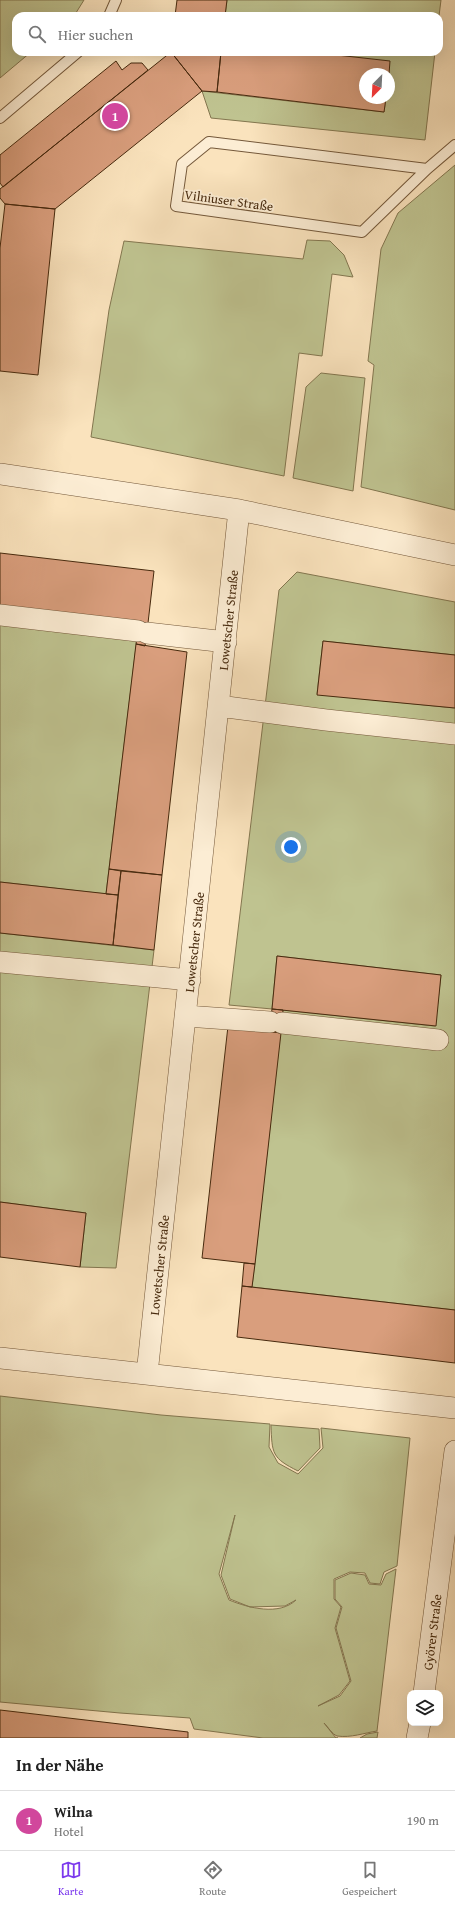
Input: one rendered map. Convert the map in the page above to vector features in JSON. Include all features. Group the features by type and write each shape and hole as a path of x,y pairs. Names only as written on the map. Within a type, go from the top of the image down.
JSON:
{"street":[{"path":"0,474 240,510 455,555"},
{"name":"Lowetscher Straße","path":"147,1374 240,510"},
{"path":"0,615 226,642"},
{"path":"219,706 326,720 455,734"},
{"path":"0,962 190,980"},
{"path":"186,1016 276,1022 438,1040"},
{"path":"0,1358 455,1408"},
{"name":"Györer Straße","path":"424,1690 455,1451"},
{"path":"417,1738 419,1726"}],"lane":[{"path":"111,12 116,0"},
{"path":"0,118 73,56"},
{"name":"Vilniuser Straße","path":"427,168 208,142 182,164 176,206 362,232 427,168 455,145"}],"green space":[{"path":"0,0 84,0 76,12 12,12 12,56 26,56 0,78"},
{"path":"227,0 441,0 440,12 226,12"},
{"path":"324,56 435,56 425,140 211,118 202,91 384,112 385,104 395,104 395,68 367,68"},
{"path":"455,165 455,510 361,487 374,365 368,361 381,249 398,213"},
{"path":"307,240 330,241 344,255 353,277 332,274 322,356 299,353 284,476 91,437 109,310 124,241 303,259"},
{"path":"321,373 365,378 353,491 293,478 306,387"},
{"path":"297,572 455,602 455,655 323,641 317,694 455,708 455,1310 252,1287 283,1010 435,1026 441,975 277,956 272,1009 229,1005 279,590"},
{"path":"0,605 139,622 106,894 0,882"},
{"path":"0,933 154,950 116,1268 80,1267 86,1213 0,1202"},
{"path":"0,1396 161,1415 270,1424 269,1447 278,1463 298,1474 323,1448 321,1428 410,1438 397,1566 384,1572 380,1584 370,1583 365,1573 350,1572 334,1579 334,1599 341,1607 335,1628 350,1681 339,1695 318,1706 340,1696 351,1681 336,1628 342,1607 335,1599 335,1580 351,1573 365,1575 369,1584 381,1585 386,1574 396,1569 377,1731 352,1736 337,1736 324,1723 336,1738 263,1738 194,1729 190,1718 0,1702","holes":["235,1515 221,1575 230,1599 248,1606 229,1600 219,1574","296,1600 289,1605 281,1608 264,1609 251,1607 285,1606"]},
{"path":"271,1425 319,1429 320,1448 298,1471 283,1462 275,1454 272,1443"},
{"path":"378,1732 377,1738 360,1738 367,1734"}],"building":[{"path":"177,0 227,0 226,12 176,12"},
{"path":"166,56 174,56 202,91 55,209 5,204 0,198 0,189"},
{"path":"174,56 221,56 217,92 202,91"},
{"path":"221,56 346,56 390,61 389,68 359,68 359,104 385,104 384,112 217,92"},
{"path":"116,61 122,70 131,63 142,63 148,70 3,187 0,183 0,155"},
{"path":"5,204 55,209 38,375 0,371 0,248"},
{"path":"0,553 154,571 148,623 0,605"},
{"path":"139,622 148,623 145,646 136,644"},
{"path":"323,641 455,655 455,708 317,695"},
{"path":"136,644 187,652 162,875 109,869"},
{"path":"109,869 121,871 118,895 106,894"},
{"path":"121,871 162,875 154,950 113,945"},
{"path":"0,882 118,895 113,945 0,933"},
{"path":"277,956 441,975 436,1026 272,1009"},
{"path":"272,1009 283,1010 281,1033 269,1031"},
{"path":"228,1026 281,1033 255,1264 202,1258"},
{"path":"0,1202 86,1213 80,1267 0,1257"},
{"path":"244,1263 255,1264 252,1287 242,1286"},
{"path":"242,1286 455,1310 455,1363 237,1337"},
{"path":"0,1710 188,1732 188,1738 0,1738"}],"place":[{"name":"Wilna","path":"115,116"}]}
